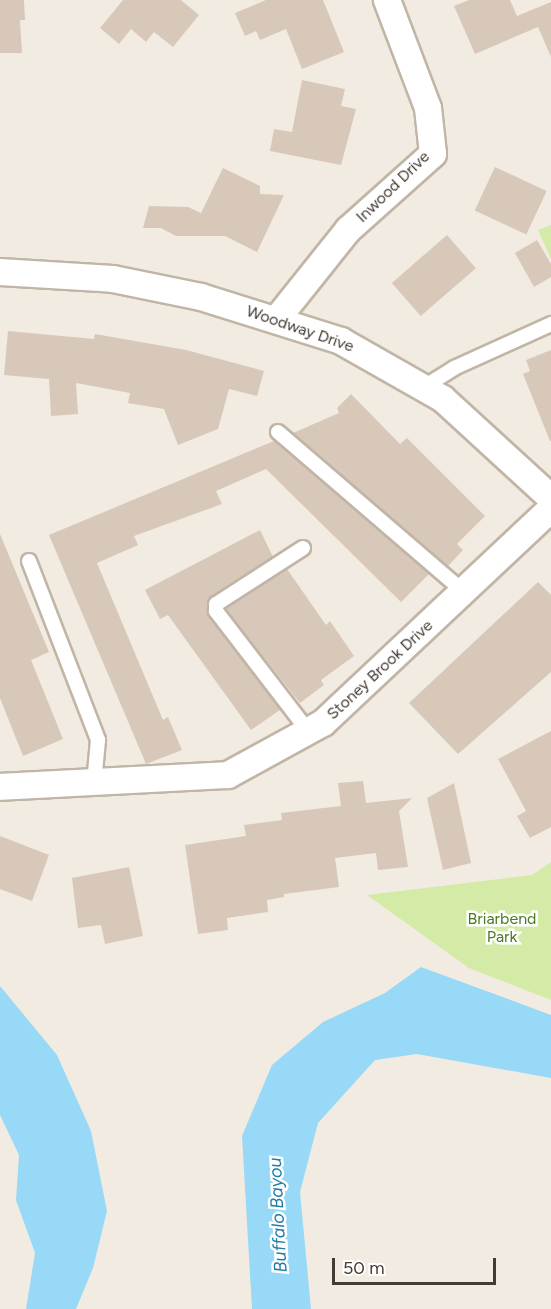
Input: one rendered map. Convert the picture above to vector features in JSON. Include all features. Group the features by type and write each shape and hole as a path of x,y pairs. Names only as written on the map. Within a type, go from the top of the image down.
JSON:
{"street":[{"name":"Inwood Drive","path":"277,319 348,230 433,154 428,108 387,0"},
{"name":"Woodway Drive","path":"0,272 113,279 201,297 341,341 443,399 525,470 551,498"},
{"name":"Stoney Brook Drive","path":"0,787 228,775 323,723 551,509"}],"lane":[{"path":"424,387 454,368 551,324"},
{"path":"278,432 464,592"},
{"path":"303,548 216,604 216,610 308,732"},
{"path":"29,561 98,740 94,783"}],"green space":[{"path":"551,225 551,259 538,230"},
{"name":"Briarbend Park","path":"551,862 551,1000 469,968 367,895 532,875"}],"water":[{"name":"Buffalo Bayou","path":"421,967 551,1015 551,1078 417,1054 375,1060 318,1123 300,1192 311,1309 252,1309 242,1136 272,1065 323,1022 385,993"},
{"path":"0,986 57,1055 91,1131 107,1211 93,1268 76,1309 26,1309 35,1253 16,1200 19,1155 0,1115"}],"building":[{"path":"0,0 24,0 25,20 20,20 22,53 0,53"},
{"path":"123,0 181,0 199,15 173,47 154,32 146,42 131,29 119,44 100,28"},
{"path":"266,0 323,0 344,52 302,69 286,29 260,40 256,31 245,36 235,13"},
{"path":"469,0 510,0 517,16 551,2 551,57 538,27 475,54 454,6"},
{"path":"302,80 345,89 341,106 356,109 341,165 270,151 274,129 292,132"},
{"path":"495,167 547,191 526,235 475,211"},
{"path":"223,168 260,186 260,194 284,195 257,252 225,236 176,236 161,228 143,228 149,206 188,207 201,213"},
{"path":"447,235 476,268 421,316 392,283"},
{"path":"537,240 551,264 551,277 534,287 515,253"},
{"path":"8,331 94,339 95,334 186,350 264,371 257,396 229,389 218,429 178,445 164,409 128,403 130,393 76,383 78,414 51,416 49,379 4,375"},
{"path":"551,350 550,441 523,374 530,371 526,360"},
{"path":"351,394 400,444 407,438 485,516 457,544 463,550 448,566 293,433 339,413 337,408"},
{"path":"274,441 429,574 401,602 266,469 216,491 222,504 134,536 138,545 97,563 163,720 168,717 182,750 146,764 49,535"},
{"path":"260,530 273,557 211,596 207,604 209,616 280,710 251,730 168,615 160,619 145,590"},
{"path":"0,534 49,652 31,660 63,739 23,756 0,698"},
{"path":"287,569 326,625 330,621 354,656 321,680 324,685 300,703 225,609"},
{"path":"538,582 551,595 551,672 458,754 409,703"},
{"path":"551,731 551,827 530,838 517,816 526,811 498,759"},
{"path":"363,781 366,803 412,798 399,811 408,867 378,870 376,853 335,858 339,887 284,894 284,897 267,900 268,912 227,918 228,930 198,934 185,845 246,836 244,825 282,820 281,813 341,806 338,783"},
{"path":"454,783 471,863 443,870 427,798"},
{"path":"0,836 49,855 32,901 0,889"},
{"path":"129,867 143,936 105,944 101,925 78,928 72,878"}]}
